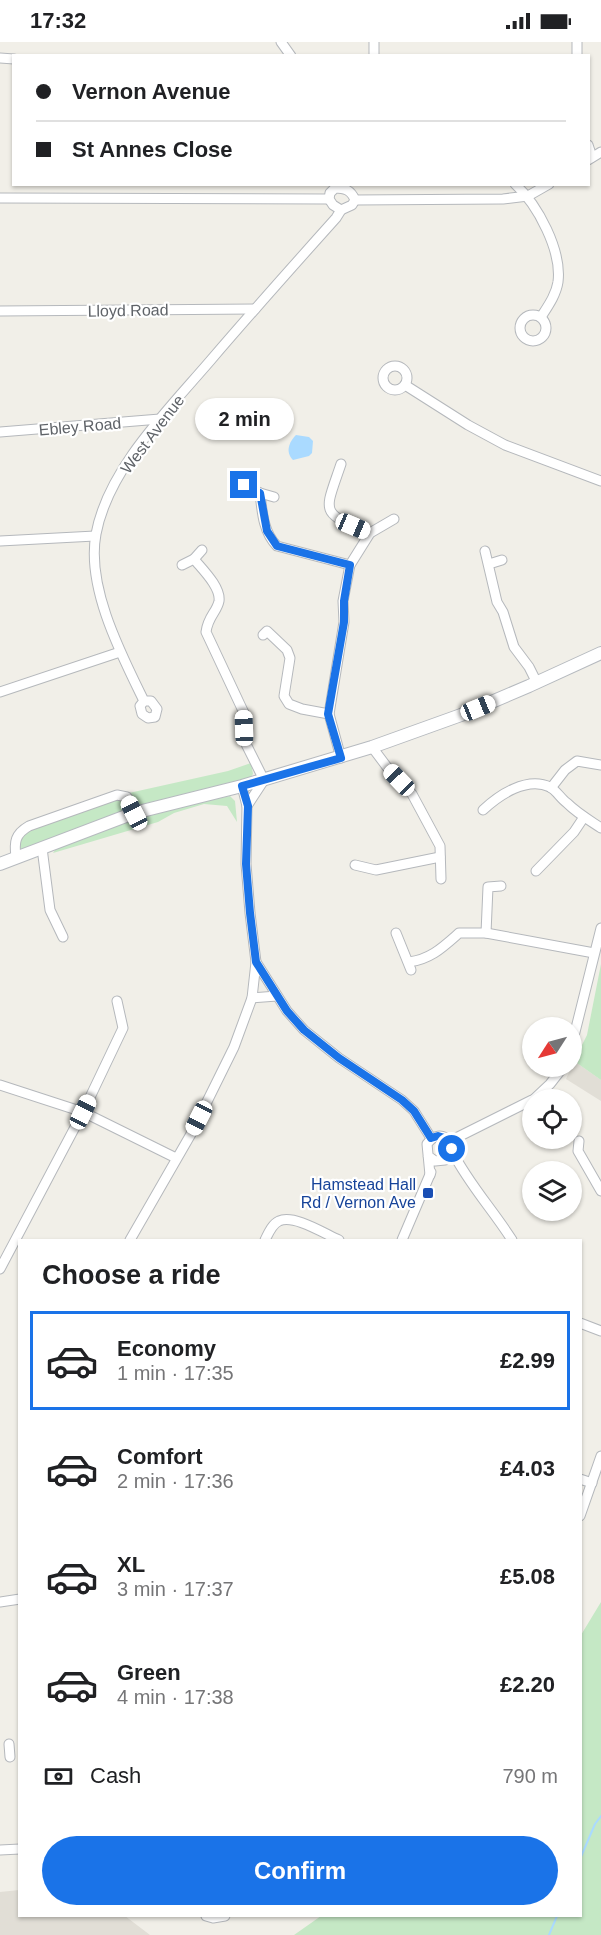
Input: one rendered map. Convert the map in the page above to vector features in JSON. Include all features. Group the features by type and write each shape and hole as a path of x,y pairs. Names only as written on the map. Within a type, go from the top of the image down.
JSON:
{"main road":[{"path":"0,864 134,813 341,758 461,715 537,683 601,652"}],"street":[{"path":"333,186 348,190 356,200 352,205 340,210 329,199 333,186"},
{"path":"503,199 509,186"},
{"path":"517,186 528,196 556,255 558,282 541,316"},
{"path":"356,200 503,199 528,196 546,186"},
{"path":"0,198 329,199"},
{"name":"West Avenue","path":"144,701 120,652 102,605 95,567 95,536 104,507 123,469 159,420 336,218 340,210"},
{"name":"Lloyd Road","path":"0,311 255,309"},
{"path":"405,385 468,425 505,445 601,481"},
{"name":"Ebley Road","path":"0,432 159,420"},
{"path":"341,464 329,500 329,509 336,519 370,533"},
{"path":"244,485 274,497"},
{"path":"260,493 267,531 277,546 350,565"},
{"path":"341,758 328,714 344,622 344,601 350,565 370,533 394,519"},
{"path":"0,541 95,536"},
{"path":"183,565 194,559 202,550"},
{"path":"485,551 496,602 503,612 517,654 529,667 537,683"},
{"path":"194,559 218,591 219,601 207,621 206,632 244,713 245,742 264,780 248,806"},
{"path":"489,564 502,560"},
{"path":"263,635 267,631 287,650 290,658 284,696 289,704 328,714"},
{"path":"0,692 120,652"},
{"path":"372,747 412,794 440,846 441,879"},
{"path":"551,788 565,770 577,761 601,765"},
{"path":"483,810 493,801 525,785 539,784 551,788 565,802 601,828"},
{"path":"131,1239 220,1077 252,998 256,962 246,864 248,806 242,786"},
{"path":"484,792 493,801"},
{"path":"16,857 16,838 20,831 29,826 117,795 126,797 134,813"},
{"path":"541,869 574,832 584,817"},
{"path":"42,848 50,910 63,937"},
{"path":"355,865 376,870 440,857"},
{"path":"486,933 488,887 501,886"},
{"path":"579,1017 601,928"},
{"path":"396,933 410,966 440,951 459,933 486,933 594,953"},
{"path":"256,962 277,996 304,1030 339,1058 402,1100 414,1111 431,1138"},
{"path":"252,998 277,996"},
{"path":"0,1269 83,1112 123,1028 117,1001"},
{"path":"545,1089 555,1077"},
{"path":"0,1084 83,1112 176,1158"},
{"path":"451,1146 522,1106"},
{"path":"431,1138 442,1136 451,1146 461,1169 493,1210 511,1239"},
{"path":"431,1138 426,1148 435,1159 461,1169"},
{"path":"435,1159 449,1157 451,1146"},
{"path":"578,1149 601,1191"},
{"path":"402,1239 435,1159"},
{"path":"265,1239 280,1221 293,1219 337,1239"},
{"path":"582,1324 601,1331"},
{"path":"582,1510 601,1456"},
{"path":"582,1480 592,1483"},
{"path":"0,1602 18,1599"},
{"path":"0,1850 18,1849"}],"shaded area":[{"path":"582,1067 601,1080 601,1101 582,1089 566,1079 567,1077 582,1077"},
{"path":"18,1890 18,1917 126,1917 150,1935 0,1935 0,1892"}],"green space":[{"path":"251,763 253,774 250,778 137,807 129,793 228,771"},
{"path":"230,796 235,801 237,822 227,806 204,804 174,813 158,822 53,853 57,847 145,814"},
{"path":"116,798 123,800 128,812 18,851 21,833"},
{"path":"601,964 601,1080 582,1067 582,1045 587,1035"},
{"path":"601,1602 601,1935 294,1935 320,1917 582,1917 582,1633"}],"water":[{"path":"296,435 309,437 313,441 312,453 293,460 289,454 289,447"}],"waterway":[{"path":"582,1854 595,1824 601,1816"},
{"path":"549,1935 557,1917"}],"place":[{"name":"Hamstead Hall Rd / Vernon Ave","path":"428,1193"}],"route":[{"path":"244,485 260,493 267,531 277,546 350,565 344,601 344,622 328,714 341,758 242,786 248,806 246,864 256,962 287,1011 304,1030 339,1058 402,1100 414,1111 431,1138 442,1136 448,1139 452,1149"}]}
